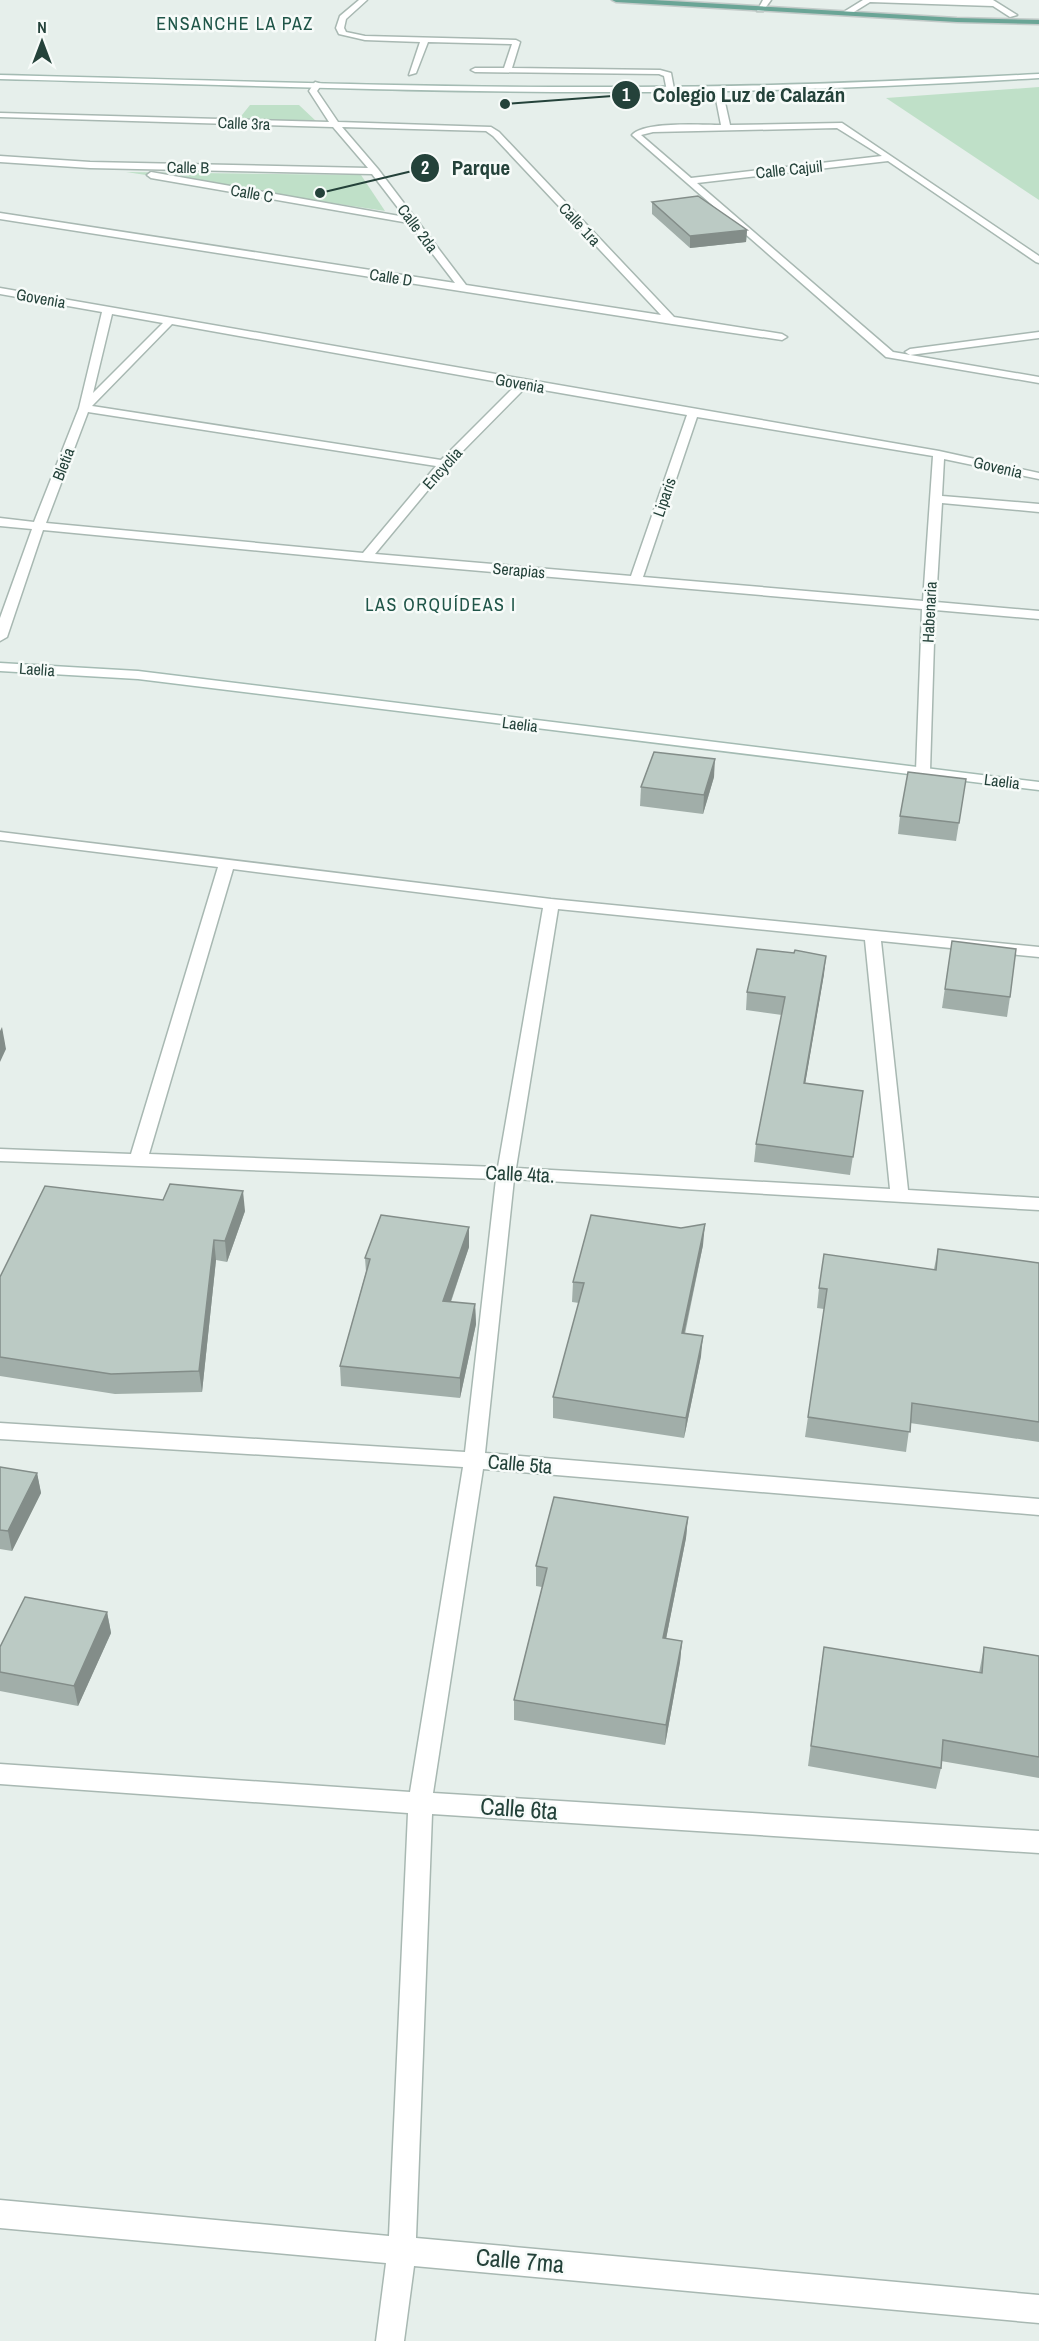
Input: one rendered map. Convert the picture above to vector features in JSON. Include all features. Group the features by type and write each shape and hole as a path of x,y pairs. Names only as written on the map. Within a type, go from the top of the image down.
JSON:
{"main road":[{"path":"616,0 1039,22"},
{"path":"904,16 1039,16"}],"street":[{"path":"363,0 343,18 340,28 343,34 365,38 516,42 507,71"},
{"path":"760,9 767,0"},
{"path":"846,13 870,0 991,2 1013,15"},
{"path":"412,73 424,39"},
{"path":"493,51 497,41"},
{"path":"487,70 490,61"},
{"path":"476,70 660,72 668,75 670,89"},
{"path":"0,77 718,89 1039,76"},
{"name":"Calle 2da","path":"318,84 313,91 336,126 375,171 463,288"},
{"path":"718,89 726,128"},
{"name":"Calle 3ra","path":"0,116 488,129"},
{"path":"1039,260 839,125 653,129 640,131 636,135 890,355 1039,380"},
{"name":"Calle 1ra","path":"488,129 496,134 672,321"},
{"name":"Calle Cajuil","path":"689,181 890,158"},
{"name":"Calle B","path":"0,159 90,165 375,171"},
{"name":"Calle C","path":"90,165 413,221"},
{"name":"Calle D","path":"0,216 782,337"},
{"name":"Govenia","path":"0,291 523,384 939,454 1039,476"},
{"path":"108,309 84,408 444,464"},
{"name":"Bletia","path":"0,637 39,525 84,408 171,320"},
{"path":"890,355 1039,335"},
{"name":"Encyclia","path":"366,557 444,464 523,384"},
{"name":"Liparis","path":"636,580 693,413"},
{"name":"Habenaria","path":"923,771 928,606 939,454"},
{"path":"935,499 1039,508"},
{"name":"Serapias","path":"0,522 366,557 1039,615"},
{"name":"Laelia","path":"0,667 138,675 1039,786"},
{"path":"0,836 551,904 1039,952"},
{"path":"138,1160 227,863"},
{"path":"390,2341 402,2250 420,1803 474,1460 506,1173 551,904"},
{"path":"872,934 900,1196"},
{"name":"Calle 4ta.","path":"0,1155 506,1173 1039,1204"},
{"name":"Calle 5ta","path":"0,1431 474,1460 1039,1507"},
{"name":"Calle 6ta","path":"0,1774 1039,1842"},
{"name":"Calle 7ma","path":"0,2214 1039,2309"}],"green space":[{"path":"1039,87 1039,200 886,98"},
{"path":"250,105 299,105 317,122 238,120"},
{"path":"126,172 361,175 385,211"}],"building":[{"path":"698,196 747,230 690,236 652,202"},
{"path":"654,752 715,759 704,795 641,787"},
{"path":"908,772 966,779 959,823 900,816"},
{"path":"952,941 1016,949 1010,997 945,989"},
{"path":"757,949 794,953 795,950 826,956 804,1083 863,1091 853,1157 756,1144 785,997 747,992"},
{"path":"170,1184 243,1191 225,1241 214,1240 199,1371 111,1374 0,1357 0,1277 45,1186 163,1200"},
{"path":"381,1215 469,1227 443,1301 475,1304 460,1378 340,1366 370,1259 365,1258"},
{"path":"591,1215 681,1228 705,1224 682,1333 703,1336 686,1418 553,1397 584,1283 573,1282"},
{"path":"938,1249 1039,1263 1039,1422 912,1403 910,1432 808,1417 827,1289 819,1288 824,1254 936,1270"},
{"path":"0,1467 37,1473 8,1531 0,1530"},
{"path":"554,1497 688,1517 663,1638 682,1641 666,1725 514,1700 547,1568 536,1566"},
{"path":"25,1597 107,1612 74,1686 0,1672 0,1647"},
{"path":"824,1647 982,1673 984,1647 1039,1656 1039,1757 943,1740 941,1768 811,1746"}],"place":[{"name":"Colegio Luz de Calazán","path":"505,104"},
{"name":"Parque","path":"320,193"}],"district":[{"name":"ENSANCHE LA PAZ","path":"235,24"},
{"name":"LAS ORQUÍDEAS I","path":"441,605"}]}
